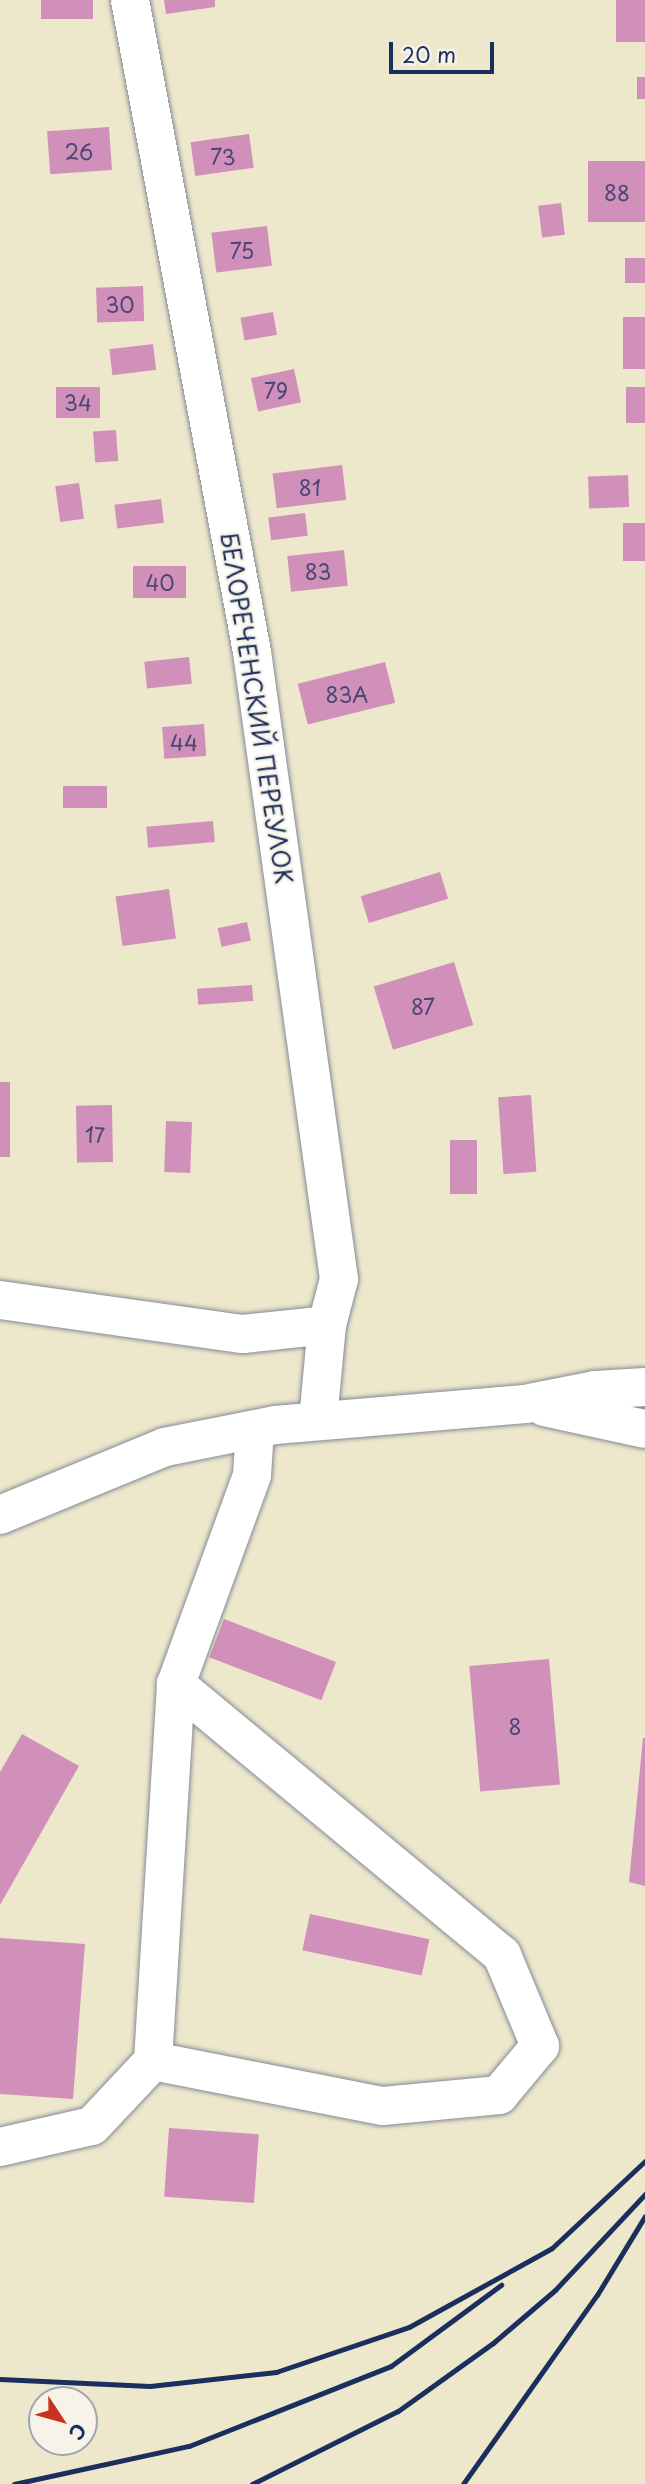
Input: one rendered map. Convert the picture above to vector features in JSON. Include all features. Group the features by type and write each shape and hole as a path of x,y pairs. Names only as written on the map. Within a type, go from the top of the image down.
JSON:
{"street":[{"name":"БЕЛОРЕЧЕНСКИЙ ПЕРЕУЛОК","path":"130,0 252,652 339,1279 327,1325 318,1420"},
{"path":"0,1300 243,1334 327,1325"},
{"path":"0,1515 165,1447 318,1420 525,1404 595,1390 645,1387"},
{"path":"525,1404 645,1429"},
{"path":"0,2147 92,2126 153,2060 176,1684 252,1475 255,1430"},
{"path":"153,2060 383,2106 499,2095 540,2046 502,1955 176,1684"}],"building":[{"path":"41,0 93,0 93,19 41,19"},
{"path":"164,0 215,0 215,7 166,14"},
{"path":"616,0 645,0 645,42 616,42"},
{"path":"637,77 645,77 645,99 637,99"},
{"path":"109,127 112,170 50,174 47,131"},
{"path":"249,134 254,168 195,176 191,142"},
{"path":"588,161 645,161 645,222 588,222"},
{"path":"561,203 565,235 542,238 538,206"},
{"path":"267,226 272,266 216,273 211,233"},
{"path":"625,258 645,258 645,283 625,283"},
{"path":"143,286 144,321 97,323 96,288"},
{"path":"273,312 277,335 244,340 241,318"},
{"path":"623,317 645,317 645,369 623,369"},
{"path":"153,344 156,370 112,375 109,349"},
{"path":"294,369 301,402 258,411 251,378"},
{"path":"56,387 100,387 100,418 56,418"},
{"path":"626,387 645,387 645,423 626,423"},
{"path":"116,430 118,461 95,463 93,432"},
{"path":"342,465 346,500 277,508 273,474"},
{"path":"628,475 629,507 589,508 588,476"},
{"path":"79,483 84,519 60,522 55,486"},
{"path":"161,499 164,523 117,529 114,505"},
{"path":"305,513 308,536 271,540 268,518"},
{"path":"623,523 645,523 645,561 623,561"},
{"path":"344,550 348,586 291,592 287,556"},
{"path":"133,566 186,566 186,598 133,598"},
{"path":"189,657 192,684 147,689 144,662"},
{"path":"385,662 395,703 308,725 298,684"},
{"path":"204,724 206,756 164,759 162,727"},
{"path":"63,786 107,786 107,808 63,808"},
{"path":"213,821 215,842 148,848 146,827"},
{"path":"440,872 448,899 369,923 361,896"},
{"path":"169,889 176,939 122,946 116,897"},
{"path":"247,922 251,941 222,947 218,928"},
{"path":"454,962 473,1025 393,1050 374,987"},
{"path":"252,985 253,1001 198,1005 197,989"},
{"path":"0,1082 10,1082 10,1157 0,1157"},
{"path":"531,1095 536,1172 503,1174 498,1097"},
{"path":"112,1105 113,1162 77,1163 76,1106"},
{"path":"166,1121 192,1122 190,1173 164,1172"},
{"path":"450,1140 477,1140 477,1194 450,1194"},
{"path":"224,1619 336,1662 321,1700 209,1657"},
{"path":"549,1659 560,1785 480,1791 469,1666"},
{"path":"22,1734 79,1766 0,1905 0,1772"},
{"path":"645,1738 645,1886 629,1882"},
{"path":"310,1914 429,1939 422,1976 302,1950"},
{"path":"0,1938 85,1944 73,2099 0,2094"},
{"path":"169,2128 259,2134 254,2203 164,2197"}],"railway":[{"path":"0,2379 150,2386 276,2372 409,2327 552,2248 645,2161"},
{"path":"252,2484 398,2411 493,2343 555,2290 645,2194"},
{"path":"463,2484 597,2295 645,2216"},
{"path":"14,2484 189,2446 391,2366 501,2285"}]}
